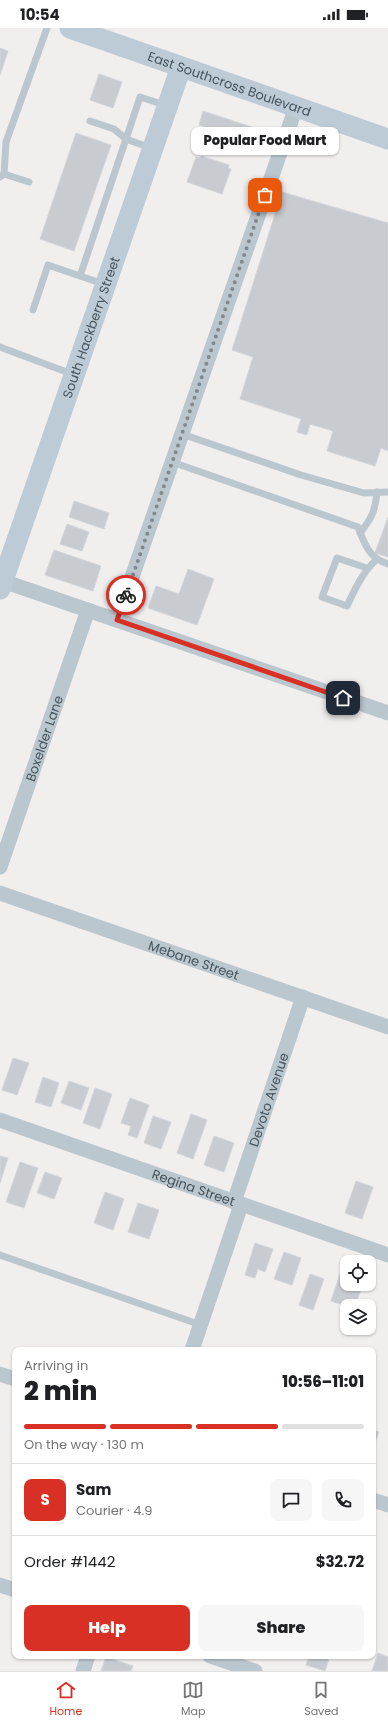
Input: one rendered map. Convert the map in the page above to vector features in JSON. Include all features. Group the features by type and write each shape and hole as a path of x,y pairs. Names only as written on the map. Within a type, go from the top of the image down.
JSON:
{"main road":[{"name":"East Southcross Boulevard","path":"71,28 388,139"},
{"name":"South Hackberry Street","path":"1,583 181,66"}],"street":[{"path":"117,620 296,107"},
{"path":"1,583 88,610 388,714"},
{"name":"Boxelder Lane","path":"0,867 88,610"},
{"name":"Mebane Street","path":"0,893 388,1027"},
{"name":"Devoto Avenue","path":"193,1347 303,997"},
{"name":"Regina Street","path":"0,1120 388,1255"},
{"path":"0,1374 12,1378"},
{"path":"376,1501 388,1505"},
{"path":"0,1585 12,1589"},
{"path":"83,1671 87,1659"},
{"path":"219,1659 255,1671"}],"lane":[{"path":"29,182 2,175 6,142 47,28"},
{"path":"80,276 140,97 167,106"},
{"path":"90,121 114,129 126,139 152,148"},
{"path":"33,310 48,265 105,285"},
{"path":"0,347 74,374"},
{"path":"182,434 301,475 364,493 388,492"},
{"path":"172,462 358,527 364,544 376,560 388,564"},
{"path":"360,533 371,519 375,509 377,492"},
{"path":"367,568 337,558 322,598 347,606 367,568 376,560"},
{"path":"0,1255 201,1325"}],"building":[{"path":"0,48 8,51 0,75"},
{"path":"99,74 122,82 113,108 90,100"},
{"path":"203,111 261,130 257,143 199,125"},
{"path":"76,133 111,145 74,251 40,239"},
{"path":"201,156 229,165 228,168 231,169 222,194 187,182 196,157 200,158"},
{"path":"282,192 388,223 388,451 381,448 375,466 327,451 333,431 310,424 307,435 297,432 301,419 240,399 253,357 232,350"},
{"path":"74,501 109,513 104,529 69,517"},
{"path":"388,517 388,557 375,553"},
{"path":"67,524 89,532 82,551 60,544"},
{"path":"54,550 101,566 93,591 45,575"},
{"path":"188,569 214,579 197,625 148,608 156,586 179,594"},
{"path":"13,1058 29,1063 17,1095 2,1090"},
{"path":"43,1077 59,1083 51,1107 35,1102"},
{"path":"69,1081 89,1088 81,1110 61,1103"},
{"path":"95,1088 112,1094 100,1129 83,1123"},
{"path":"130,1098 149,1105 137,1138 128,1135 131,1126 121,1123"},
{"path":"191,1114 207,1120 193,1159 177,1153"},
{"path":"153,1116 171,1122 161,1149 144,1143"},
{"path":"214,1136 234,1143 224,1172 204,1165"},
{"path":"0,1156 8,1158 0,1183"},
{"path":"20,1162 38,1168 24,1208 6,1202"},
{"path":"45,1172 62,1178 54,1199 37,1193"},
{"path":"356,1181 373,1187 362,1219 345,1213"},
{"path":"105,1192 124,1199 113,1230 94,1223"},
{"path":"138,1203 159,1210 149,1239 128,1232"},
{"path":"255,1243 273,1249 265,1272 258,1269 255,1278 245,1275"},
{"path":"284,1252 301,1258 292,1285 274,1279"},
{"path":"310,1274 324,1279 313,1310 299,1305"},
{"path":"340,1274 340,1291 360,1291 357,1299 340,1299 340,1304 331,1301"},
{"path":"376,1431 379,1432 376,1440"},
{"path":"378,1653 388,1657 388,1671 372,1671"},
{"path":"105,1659 112,1659 133,1666 131,1671 101,1671"},
{"path":"308,1659 329,1659 325,1671 306,1665"}],"way so far":[{"path":"126,595 265,195"}],"place":[{"name":"Popular Food Mart","path":"265,195"}],"route":[{"path":"126,595 117,620 343,698"}]}
